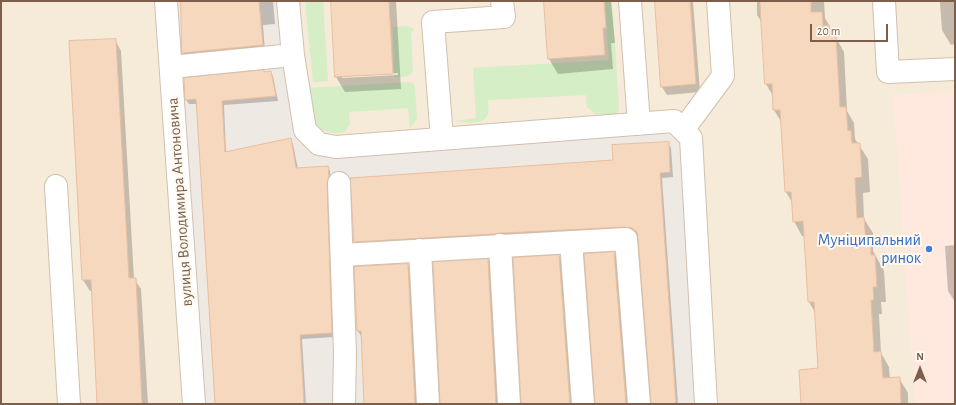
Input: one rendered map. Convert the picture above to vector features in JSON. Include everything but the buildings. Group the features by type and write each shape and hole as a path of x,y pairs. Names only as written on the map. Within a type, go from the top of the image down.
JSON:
{"street":[{"name":"вулиця Володимира Антоновича","path":"166,1 194,404"},
{"path":"288,1 292,55 305,130 319,144 336,146 674,121 691,138 706,404"},
{"path":"442,139 433,22 504,17 502,1"},
{"path":"630,1 638,124"},
{"path":"683,130 723,76 718,1"},
{"path":"884,1 888,72 955,69"},
{"path":"171,67 292,55"},
{"path":"339,183 345,354 344,404"},
{"path":"56,186 69,404"},
{"path":"342,255 626,238 638,404"},
{"path":"571,242 583,404"},
{"path":"500,246 509,404"},
{"path":"420,250 428,404"}],"shaded area":[{"path":"1,1 955,1 955,404 1,404"},
{"path":"166,1 288,1 319,144 674,121 691,138 706,404 194,404"},
{"name":"Муніципальний ринок","path":"955,91 955,404 915,404 893,95"}],"green space":[{"path":"305,1 323,1 328,81 313,82"},
{"path":"605,1 612,1 619,107 618,114 595,114 587,107 586,95 488,100 488,113 483,120 474,123 455,121 476,118 473,68 609,60"},
{"path":"408,26 414,29 411,33 413,71 408,76 394,77 393,27"},
{"path":"413,83 415,88 417,119 410,128 408,108 349,112 350,124 345,132 340,133 328,132 313,124 307,88"}],"place":[{"name":"Муніципальний ринок","path":"929,249"}]}
